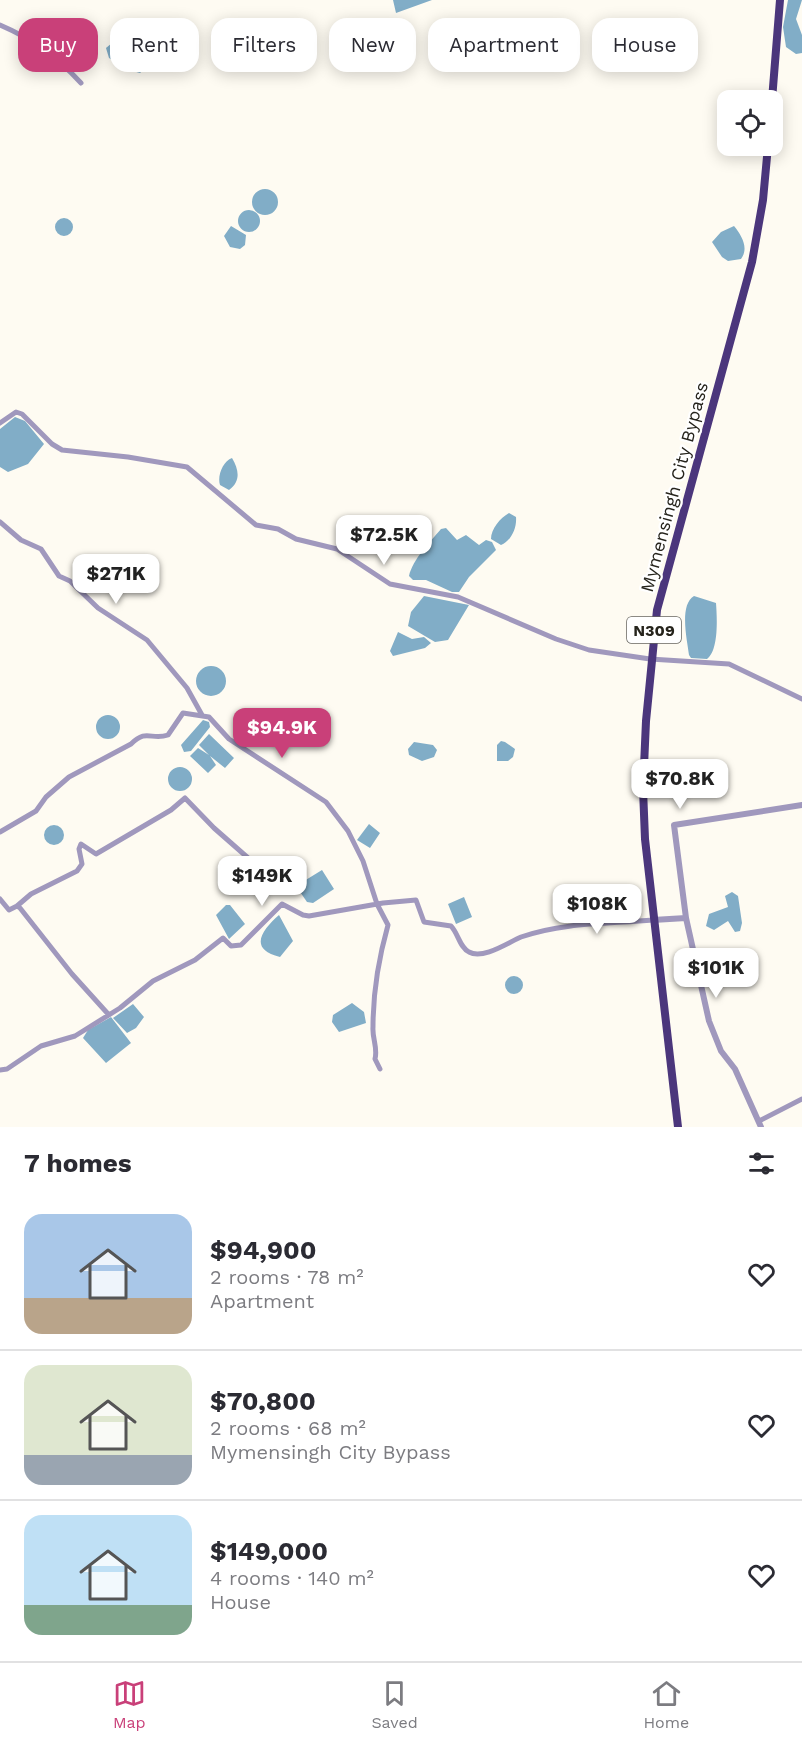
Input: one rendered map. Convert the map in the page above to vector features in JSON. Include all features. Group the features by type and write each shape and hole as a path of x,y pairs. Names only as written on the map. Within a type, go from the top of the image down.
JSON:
{"highway":[{"path":"773,90 780,0"},
{"name":"Mymensingh City Bypass","path":"678,1127 645,839 643,789 650,659 657,610 752,262 763,200 767,156"}],"street":[{"path":"0,25 57,56 81,83"},
{"path":"0,423 16,412 22,414 52,444 62,450 138,458 187,467 256,525 278,528 296,539 337,549 390,584 458,597 556,639 589,650 650,659 729,664 802,699"},
{"path":"0,522 21,540 41,549 58,576 70,581 98,608 147,640 187,688 202,715"},
{"path":"0,832 36,811 46,796 69,777 131,744 139,736 147,734 162,736 171,732 183,713 202,715 214,722 229,739 310,790 330,806 348,831 363,861 377,904 388,924 378,957 372,1028 377,1051 375,1059 380,1069"},
{"path":"0,899 9,910 17,906 31,894 77,871 82,864 79,849 81,844 96,854 171,810 184,798 262,873 279,885"},
{"path":"802,806 674,825 672,829 686,918 709,1021 721,1051 735,1069 760,1124 802,1099"},
{"path":"0,1070 7,1069 41,1046 75,1035 109,1015 146,989 153,981 189,964 223,938 231,946 241,945 282,904 309,916 377,904 416,900 424,922 451,926 467,951 473,953 486,952 520,938 554,928 686,918"},
{"path":"17,906 72,975 109,1015"}],"water":[{"path":"393,0 432,0 396,13"},
{"path":"788,0 802,0 796,19 802,35 802,53 796,54 786,47 783,27"},
{"path":"110,44 110,59 109,58 106,48"},
{"path":"265,189 274,193 278,202 274,211 265,215 256,211 252,202 256,193"},
{"path":"249,210 257,213 260,221 257,229 249,232 241,229 238,221 241,213"},
{"path":"64,218 70,221 73,227 70,233 64,236 58,233 55,227 58,221"},
{"path":"231,226 246,235 245,245 240,249 230,247 224,236"},
{"path":"734,226 742,238 744,251 741,259 728,261 722,257 712,242 721,232"},
{"path":"15,417 25,421 44,444 28,464 8,472 0,467 0,429"},
{"path":"232,458 238,475 236,483 229,490 220,485 219,477 223,465"},
{"path":"509,513 516,517 513,534 501,545 491,539 491,535 497,524"},
{"path":"446,528 457,540 466,535 479,545 486,540 492,542 496,550 469,577 459,592 452,592 426,580 413,580 409,576 422,551 441,529"},
{"path":"424,596 469,605 448,640 435,642 408,626 411,612"},
{"path":"694,596 716,603 717,624 714,648 707,659 691,658 689,655 685,614 689,600"},
{"path":"398,632 412,639 424,637 431,643 425,648 393,656 390,651"},
{"path":"211,666 222,670 226,681 222,692 211,696 200,692 196,681 200,670"},
{"path":"108,715 116,719 120,727 116,735 108,739 100,735 96,727 100,719"},
{"path":"203,720 209,722 210,727 191,751 184,752 181,745"},
{"path":"209,734 234,758 225,768 210,756 216,765 208,773 190,756 198,748 209,755 199,745"},
{"path":"501,741 515,749 513,757 508,761 497,761 497,745"},
{"path":"414,742 433,745 437,750 434,757 422,761 409,755 408,749"},
{"path":"180,767 188,771 192,779 188,787 180,791 172,787 168,779 172,771"},
{"path":"369,824 380,833 370,848 357,840"},
{"path":"54,825 61,828 64,835 61,842 54,845 47,842 44,835 47,828"},
{"path":"322,870 334,889 313,903 307,902 296,886"},
{"path":"732,892 738,896 742,923 740,931 735,932 728,921 714,930 706,926 709,914 728,907 725,896"},
{"path":"464,897 472,917 456,924 448,904"},
{"path":"226,905 230,905 245,924 229,939 216,915"},
{"path":"279,915 293,941 280,957 264,949 261,944 264,932"},
{"path":"510,976 518,976 523,981 521,992 510,994 505,989 505,981"},
{"path":"352,1003 364,1012 366,1023 339,1032 332,1022 333,1015"},
{"path":"133,1004 144,1017 136,1028 127,1033 113,1018"},
{"path":"111,1017 131,1043 106,1063 83,1038 88,1030"}]}
